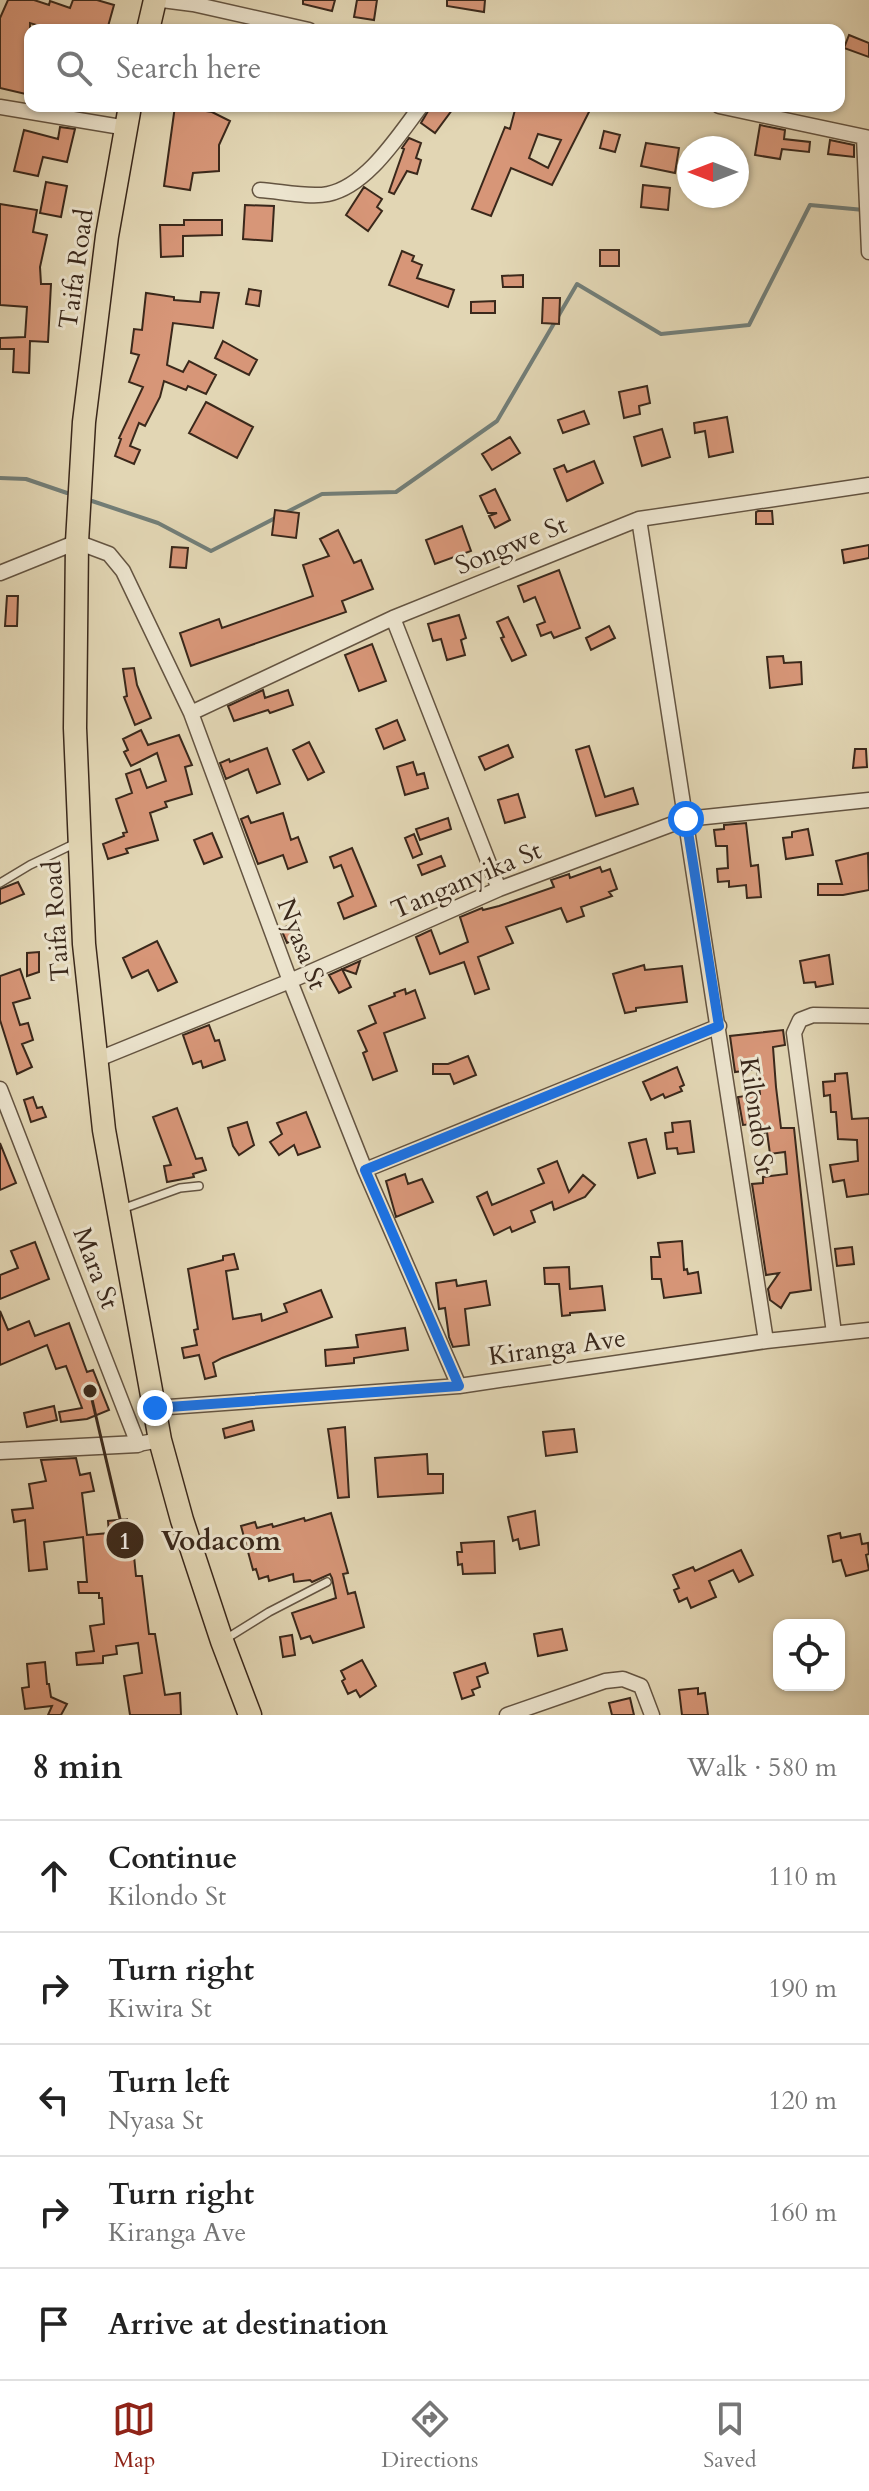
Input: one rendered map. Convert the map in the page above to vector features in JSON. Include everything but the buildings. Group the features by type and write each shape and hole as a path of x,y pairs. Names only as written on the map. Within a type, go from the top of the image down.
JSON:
{"highway":[{"path":"149,24 155,0"},
{"name":"Taifa Road","path":"128,117 107,236 86,406 77,542 75,728 84,944 104,1130 155,1408 149,1442 182,1520 250,1715"}],"street":[{"path":"162,0 193,2 284,24"},
{"path":"0,107 24,109"},
{"path":"64,112 128,117"},
{"path":"260,190 325,195 346,189 368,171 416,112"},
{"path":"750,112 866,138 865,201 869,252"},
{"name":"Songwe St","path":"191,713 393,618 639,519 869,485"},
{"name":"Kilondo St","path":"639,519 766,1341"},
{"path":"0,573 77,542"},
{"name":"Nyasa St","path":"77,542 109,554 123,571 191,713 290,981 365,1170 459,1386"},
{"path":"393,618 499,889"},
{"name":"Tanganyika St","path":"96,1060 290,981 499,889 686,819 869,800"},
{"path":"834,1333 794,1033 800,1020 813,1015 869,1016"},
{"path":"365,1170 719,1026"},
{"name":"Mara St","path":"0,1089 149,1442"},
{"name":"Kiranga Ave","path":"155,1408 459,1386 766,1341 869,1330"},
{"path":"0,1451 149,1442"},
{"path":"507,1715 605,1681 623,1679 641,1686 652,1715"}],"lane":[{"path":"0,883 78,842"},
{"path":"120,1210 180,1188 199,1186"},
{"path":"222,1641 327,1582"}],"waterway":[{"path":"92,501 158,523 211,551 322,494 396,492 497,421 577,284 661,334 749,325 810,205 864,210"},
{"path":"0,478 26,479 67,493"}],"place":[{"name":"Vodacom","path":"90,1391"}],"route":[{"path":"155,1408 459,1386 365,1170 719,1026 686,819"}]}
